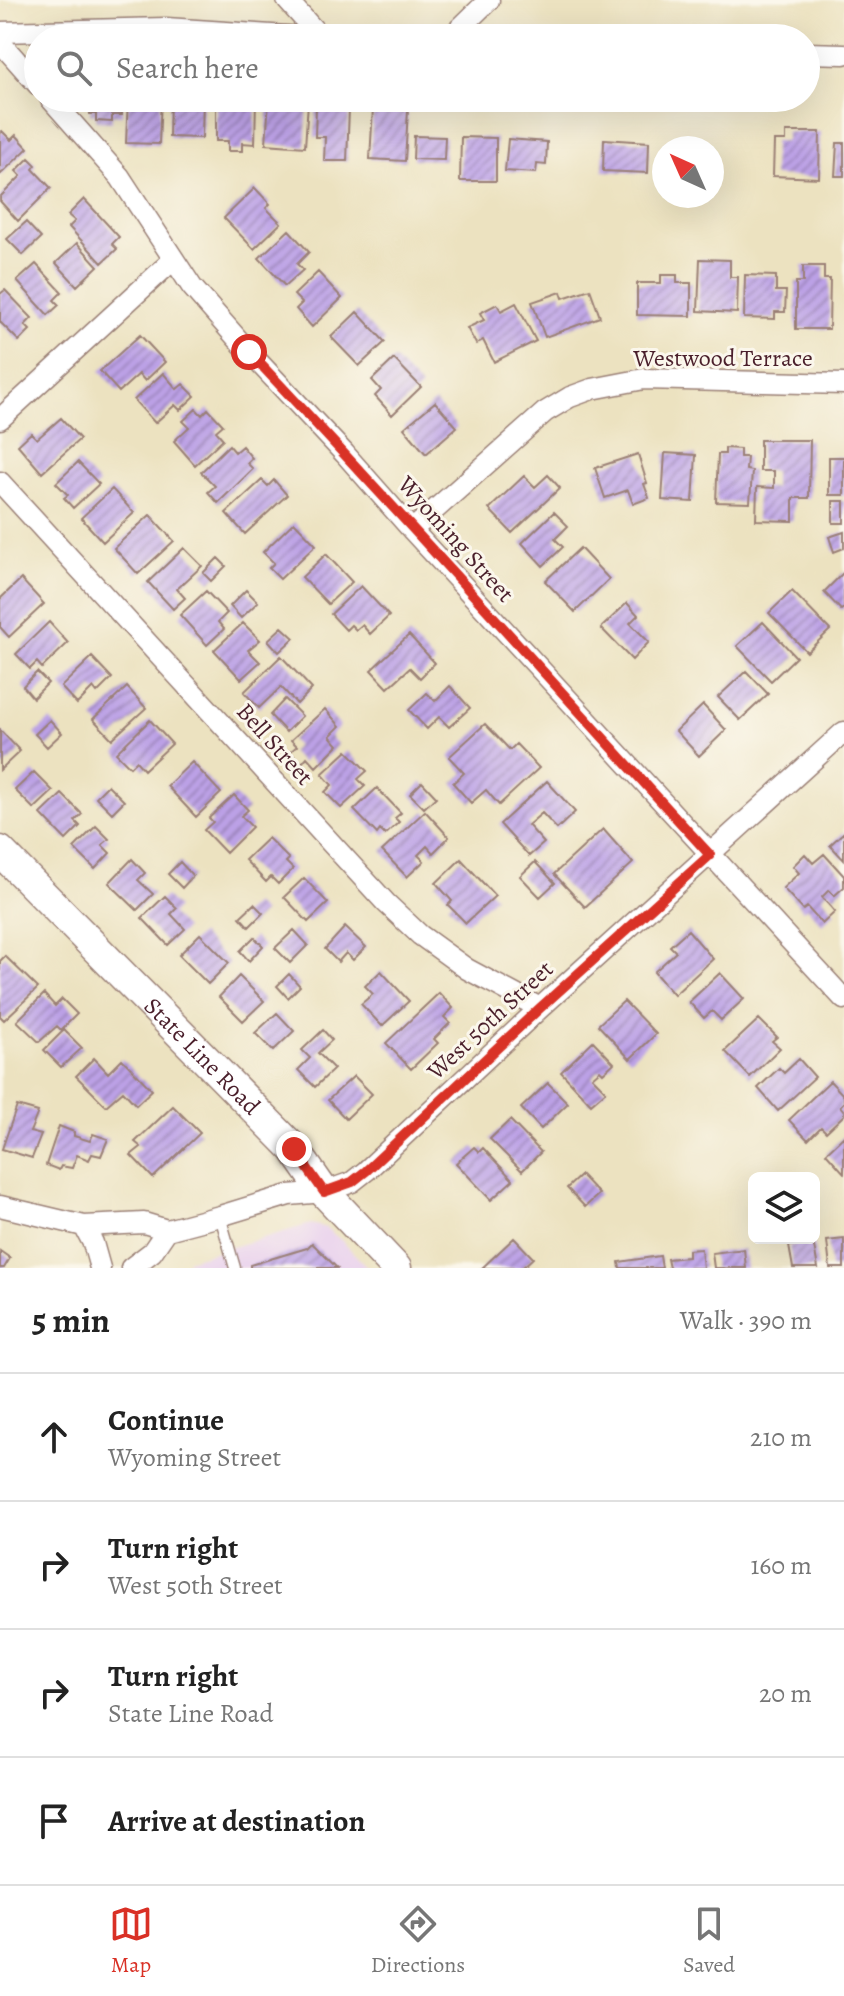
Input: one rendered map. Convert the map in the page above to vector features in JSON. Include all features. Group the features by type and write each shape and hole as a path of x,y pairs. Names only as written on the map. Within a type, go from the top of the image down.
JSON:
{"street":[{"path":"287,0 308,24"},
{"path":"464,24 489,0"},
{"path":"0,32 24,31"},
{"path":"0,42 24,69"},
{"path":"820,53 844,54"},
{"name":"Wyoming Street","path":"62,112 120,177 192,287 249,352 844,999"},
{"path":"0,419 173,260"},
{"name":"Westwood Terrace","path":"412,530 545,412 570,397 592,389 644,379 844,384"},
{"name":"Bell Street","path":"0,482 386,903 420,935 467,969 540,1008"},
{"name":"West 50th Street","path":"167,1230 289,1195 324,1192 352,1182 844,732"},
{"name":"State Line Road","path":"0,851 294,1149 324,1192 396,1268"},
{"path":"0,1206 84,1226 144,1223 167,1230 152,1252 131,1268"},
{"path":"84,1226 100,1268"}],"lane":[{"path":"220,1216 235,1268"}],"shaded area":[{"path":"311,1224 326,1228 368,1268 191,1268 187,1260"}],"building":[{"path":"122,112 122,115 112,115 112,122 96,121 96,114 90,114"},
{"path":"127,112 160,112 159,144 126,143"},
{"path":"170,112 203,112 202,138 169,137"},
{"path":"216,112 256,112 255,144 242,143 242,151 228,151 228,141 216,141"},
{"path":"268,112 307,112 305,147 266,144"},
{"path":"316,112 349,112 347,161 324,161 325,137 315,137"},
{"path":"373,112 408,112 405,161 370,159"},
{"path":"2,131 11,140 16,135 28,148 0,175 0,134"},
{"path":"786,132 820,132 819,178 773,176 774,141 786,141"},
{"path":"414,136 445,137 444,160 413,159"},
{"path":"461,137 496,138 496,181 460,181"},
{"path":"508,139 547,142 546,165 537,164 536,173 505,171"},
{"path":"604,139 649,142 648,173 603,171"},
{"path":"837,143 844,143 844,176 835,176"},
{"path":"29,158 36,165 33,169 51,188 18,221 0,197 21,176 16,171"},
{"path":"255,188 270,204 266,208 281,223 254,249 224,218"},
{"path":"84,199 119,237 112,244 117,249 102,263 69,227 75,221 68,215"},
{"path":"26,222 41,238 23,255 7,239"},
{"path":"289,230 309,252 297,264 303,270 285,286 259,258"},
{"path":"77,243 98,266 77,286 56,263"},
{"path":"700,259 730,260 730,277 738,277 737,313 698,311"},
{"path":"36,264 62,292 54,300 59,305 48,315 17,281"},
{"path":"803,266 824,266 824,279 830,279 829,329 796,329 796,282 803,282"},
{"path":"318,272 342,298 312,327 296,309 302,303 294,295"},
{"path":"661,275 677,275 677,283 691,283 691,316 637,315 637,283 661,283"},
{"path":"745,275 776,276 776,291 786,291 785,312 775,312 775,319 744,318"},
{"path":"590,289 600,317 545,337 532,302 561,292 563,298"},
{"path":"5,290 32,318 25,325 30,330 19,341 0,322 0,294"},
{"path":"516,303 536,341 494,362 483,340 476,344 467,328 484,320 480,313 497,304 501,311"},
{"path":"357,312 385,342 359,366 331,337"},
{"path":"140,335 165,362 145,381 139,374 119,392 100,371"},
{"path":"394,359 421,387 392,415 375,396 381,390 372,380"},
{"path":"163,373 177,389 183,384 195,396 180,410 175,405 155,423 134,400"},
{"path":"435,402 457,427 426,454 404,428"},
{"path":"196,409 202,415 208,409 223,425 216,431 223,439 195,465 174,441 189,427 183,421"},
{"path":"61,418 80,439 42,473 18,445 31,433 37,439"},
{"path":"760,440 810,440 809,498 793,498 793,521 756,520 757,487 774,488 774,471 760,471"},
{"path":"229,445 235,452 242,446 252,458 247,463 253,469 218,503 208,492 215,486 201,472"},
{"path":"725,448 740,449 740,457 747,457 746,470 752,471 750,503 716,502 718,454 725,454"},
{"path":"665,453 696,455 693,502 662,500"},
{"path":"638,454 649,498 633,504 628,490 605,498 595,468"},
{"path":"829,457 844,457 844,495 829,495"},
{"path":"78,462 99,484 73,508 64,498 68,495 56,483"},
{"path":"548,475 560,488 512,533 489,509 524,476 535,487"},
{"path":"262,480 268,486 274,480 287,495 245,534 226,513"},
{"path":"112,489 134,513 103,542 81,518"},
{"path":"833,501 844,501 844,523 833,523"},
{"path":"554,512 568,526 555,539 563,547 543,566 522,543"},
{"path":"150,515 174,541 138,574 114,548"},
{"path":"294,522 316,545 280,579 269,568 274,563 263,552"},
{"path":"844,532 844,548 834,552 829,537"},
{"path":"184,548 202,566 177,589 185,598 173,609 148,582"},
{"path":"580,548 609,579 575,612 545,581"},
{"path":"326,554 352,582 328,604 302,577"},
{"path":"218,558 226,566 211,581 203,573"},
{"path":"844,572 844,608 841,610 824,592"},
{"path":"21,579 44,604 9,637 0,627 0,599"},
{"path":"361,586 389,616 370,634 362,625 356,630 351,625 346,630 331,614"},
{"path":"246,590 258,602 241,618 230,606"},
{"path":"206,591 227,613 218,622 224,629 207,645 180,615"},
{"path":"792,591 830,630 807,652 769,613"},
{"path":"627,603 638,615 630,623 649,642 632,660 601,628"},
{"path":"49,622 68,643 42,668 37,662 30,669 16,654"},
{"path":"763,622 796,657 771,681 737,646"},
{"path":"243,623 260,640 248,650 260,662 241,679 214,650"},
{"path":"282,627 294,638 279,652 268,640"},
{"path":"409,635 435,663 420,678 410,668 388,688 371,670"},
{"path":"281,656 312,689 297,704 281,687 259,708 244,692"},
{"path":"92,657 112,678 97,693 93,688 77,704 61,687"},
{"path":"746,671 768,694 740,720 718,697"},
{"path":"37,672 48,683 33,698 23,686"},
{"path":"450,686 470,708 449,727 439,717 427,729 409,710 427,693 435,701"},
{"path":"127,687 146,708 112,739 93,719"},
{"path":"285,699 302,716 286,732 270,715"},
{"path":"703,705 726,730 699,756 676,731"},
{"path":"325,709 340,726 330,736 338,745 316,767 307,757 302,763 290,752 297,746 291,740"},
{"path":"50,720 62,733 47,747 35,734"},
{"path":"150,720 172,744 144,770 136,761 130,767 116,753"},
{"path":"485,724 510,750 516,744 539,768 499,805 486,790 471,803 453,783 464,773 449,757"},
{"path":"0,730 20,751 0,770"},
{"path":"347,751 367,771 358,779 365,786 341,808 325,792 332,785 322,774"},
{"path":"192,762 221,793 196,817 167,786"},
{"path":"34,772 53,791 34,809 15,790"},
{"path":"547,781 575,812 557,829 542,813 528,825 544,843 529,856 500,824"},
{"path":"422,782 436,797 424,808 410,794"},
{"path":"108,785 124,801 112,813 96,797"},
{"path":"377,788 401,813 395,818 399,822 385,835 380,830 377,834 354,810"},
{"path":"62,794 82,814 75,821 80,826 66,840 41,814"},
{"path":"234,795 248,810 241,816 252,827 226,853 204,830 213,822 209,818"},
{"path":"425,811 449,837 433,853 427,846 418,855 424,861 407,877 382,851"},
{"path":"96,826 109,839 102,845 110,853 95,869 74,848"},
{"path":"603,829 633,863 585,907 554,874"},
{"path":"844,832 844,860 830,845"},
{"path":"268,838 289,859 286,862 293,869 278,884 271,877 266,882 245,860"},
{"path":"805,854 813,863 824,854 844,876 844,887 834,896 829,890 822,897 835,912 822,924 807,907 803,910 783,888 799,873 793,866"},
{"path":"132,859 145,873 138,880 153,894 137,910 109,883"},
{"path":"461,859 495,896 466,923 448,905 452,901 436,883"},
{"path":"180,862 193,876 182,888 168,874"},
{"path":"535,862 555,883 540,897 520,876"},
{"path":"304,878 328,903 308,922 284,897"},
{"path":"165,896 177,908 171,914 185,929 168,945 142,918"},
{"path":"254,904 263,913 249,927 240,917"},
{"path":"345,927 366,947 353,960 346,953 338,962 325,949"},
{"path":"294,930 308,945 290,963 275,948"},
{"path":"688,930 713,959 674,995 654,972 676,952 670,946"},
{"path":"200,934 229,963 208,984 179,955"},
{"path":"254,937 263,946 249,961 240,951"},
{"path":"5,956 38,988 4,1020 0,1016 0,961"},
{"path":"381,971 409,1001 382,1026 361,1004 373,994 365,986"},
{"path":"720,973 744,999 721,1020 712,1011 704,1018 689,1002"},
{"path":"289,974 300,986 288,998 277,986"},
{"path":"239,976 264,1001 243,1021 219,997"},
{"path":"439,993 453,1008 444,1017 450,1023 434,1039 438,1043 411,1069 386,1043"},
{"path":"44,994 55,1006 62,999 77,1014 61,1030 57,1026 39,1042 17,1021"},
{"path":"624,1001 656,1034 630,1059 598,1025"},
{"path":"277,1013 294,1031 273,1051 255,1033"},
{"path":"759,1019 777,1037 772,1041 780,1048 750,1077 725,1051"},
{"path":"64,1030 82,1048 61,1067 44,1050"},
{"path":"323,1030 332,1040 318,1053 334,1069 315,1087 298,1070 310,1058 302,1050"},
{"path":"593,1041 614,1063 603,1073 600,1070 592,1077 606,1091 591,1104 561,1072"},
{"path":"94,1058 108,1073 122,1059 152,1090 136,1105 123,1091 106,1106 76,1076"},
{"path":"799,1059 815,1077 778,1111 758,1088 779,1068 784,1073"},
{"path":"354,1076 372,1094 346,1119 328,1100"},
{"path":"830,1081 844,1096 840,1106 844,1115 826,1132 821,1127 808,1140 789,1120"},
{"path":"548,1083 568,1103 541,1129 521,1108"},
{"path":"17,1106 38,1112 30,1132 41,1135 32,1158 2,1149"},
{"path":"173,1106 200,1133 153,1178 131,1155 141,1147 135,1142"},
{"path":"510,1120 541,1152 522,1171 490,1139"},
{"path":"59,1126 74,1132 74,1136 90,1141 93,1134 108,1139 101,1156 92,1154 89,1160 77,1155 72,1168 61,1166 59,1170 46,1165"},
{"path":"844,1136 844,1173 826,1153"},
{"path":"474,1147 479,1152 483,1148 513,1180 491,1200 456,1163"},
{"path":"581,1175 599,1194 585,1207 567,1188"},
{"path":"514,1238 533,1258 522,1268 482,1268"},
{"path":"844,1239 844,1268 830,1268 827,1241"},
{"path":"312,1243 337,1268 250,1268 250,1265 307,1248"},
{"path":"814,1244 818,1268 793,1268 789,1246"},
{"path":"701,1249 703,1268 669,1268 667,1259 688,1257 688,1250"},
{"path":"744,1249 746,1268 714,1268 712,1253"},
{"path":"0,1251 10,1258 4,1268 0,1268"},
{"path":"660,1256 662,1268 620,1268 619,1262"}],"route":[{"path":"249,352 710,855 352,1182 324,1192 294,1149"}]}
